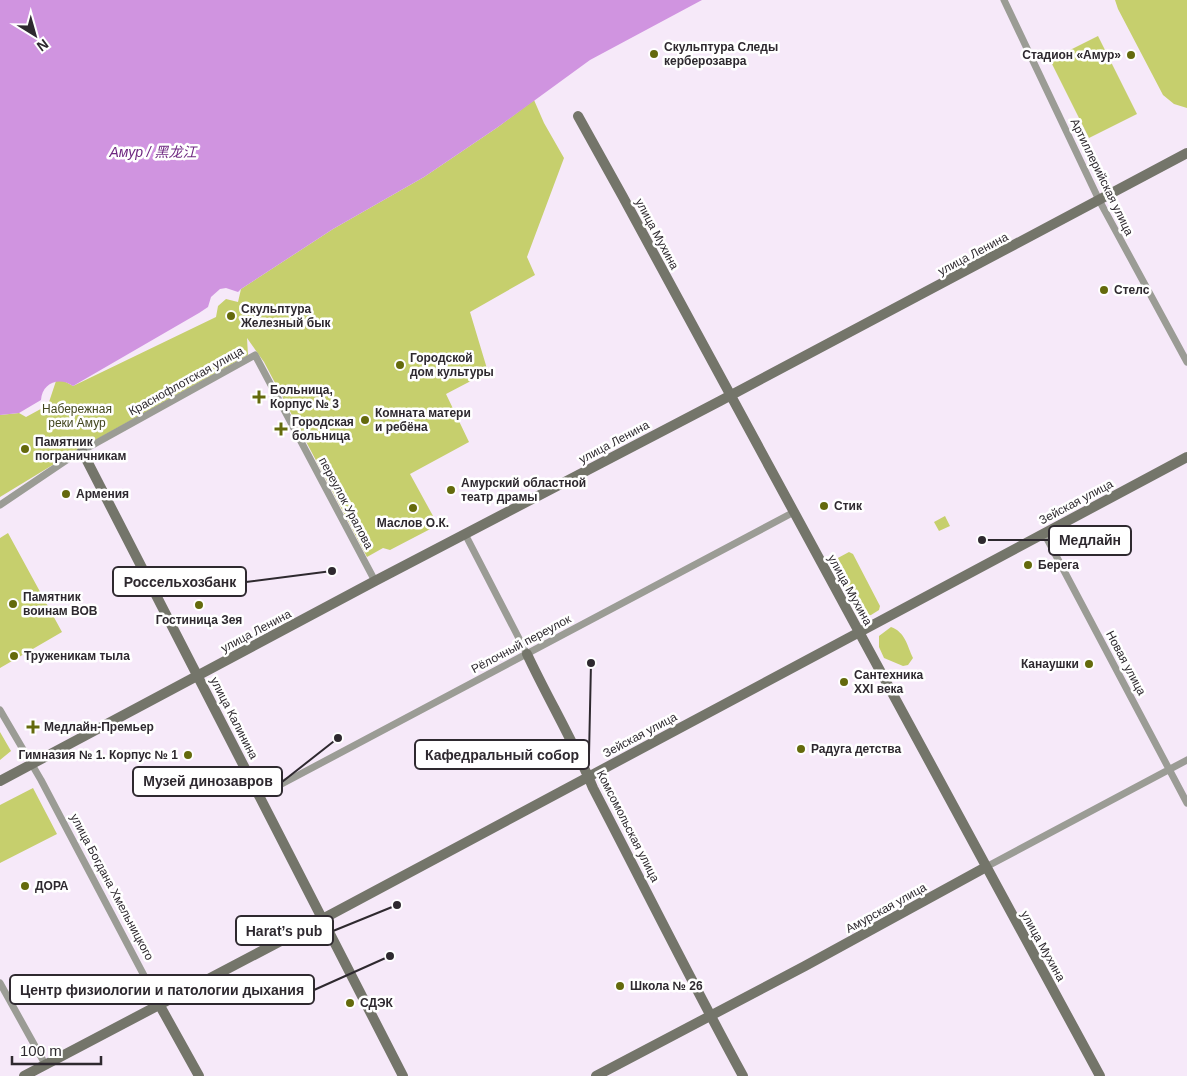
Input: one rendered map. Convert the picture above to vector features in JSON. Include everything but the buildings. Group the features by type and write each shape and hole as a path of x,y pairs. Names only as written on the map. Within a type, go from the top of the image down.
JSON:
{"main road":[{"name":"улица Мухина","path":"578,116 1100,1076"},
{"name":"улица Ленина","path":"0,781 1187,153"},
{"name":"улица Калинина","path":"82,451 403,1076"},
{"name":"Зейская улица","path":"24,1076 323,919 1187,457"},
{"name":"Комсомольская улица","path":"527,654 710,1016 743,1076"},
{"name":"Амурская улица","path":"596,1076 986,867"},
{"name":"улица Богдана Хмельницкого","path":"159,1004 199,1076"}],"street":[{"name":"Артиллерийская улица","path":"1004,0 1098,200 1187,362"},
{"name":"Краснофлотская улица","path":"0,505 82,451 255,355"},
{"name":"переулок Уралова","path":"255,355 375,581"},
{"name":"Рёлочный переулок","path":"259,796 794,512"},
{"name":"Новая улица","path":"1044,533 1187,803"},
{"name":"Комсомольская улица","path":"465,534 527,654"},
{"name":"улица Богдана Хмельницкого","path":"0,710 32,764 159,1004"},
{"name":"Амурская улица","path":"986,867 1187,760"},
{"path":"0,982 45,1064"}],"green space":[{"path":"1115,0 1187,0 1187,108 1174,104 1163,95"},
{"path":"1098,36 1137,114 1089,138 1050,60"},
{"name":"Набережная реки Амур","path":"534,100 544,123 564,158 527,257 535,275 470,312 488,372 446,394 469,442 410,474 438,525 390,550 383,548 367,557 264,362 247,338 248,355 74,452 0,497 0,415 19,413 26,417 48,405 56,381 64,381 73,386 216,317 218,306 226,299 238,302 241,289 333,229 424,177"},
{"path":"945,516 950,526 939,531 934,522"},
{"path":"8,533 62,632 0,668 0,538"},
{"path":"849,552 853,554 880,606 879,610 871,615 865,616 855,606 834,563 836,559"},
{"path":"891,627 900,632 907,644 913,658 908,665 903,666 884,658 879,647 879,636"},
{"path":"0,732 11,751 0,760"},
{"path":"33,788 57,834 0,863 0,805"}],"water":[{"name":"Амур / 黑龙江","path":"0,0 702,0 590,60 498,127 424,177 333,229 238,292 226,288 220,289 211,297 208,307 199,313 73,386 62,382 52,383 44,389 41,400 19,413 0,415"}],"place":[{"name":"Скульптура Следы керберозавра","path":"654,54"},
{"name":"Стадион «Амур»","path":"1131,55"},
{"name":"Стелс","path":"1104,290"},
{"name":"Скульптура Железный бык","path":"231,316"},
{"name":"Городской дом культуры","path":"400,365"},
{"name":"Больница, Корпус № 3","path":"259,397"},
{"name":"Комната матери и ребёна","path":"365,420"},
{"name":"Городская больница","path":"281,429"},
{"name":"Памятник пограничникам","path":"25,449"},
{"name":"Амурский областной театр драмы","path":"451,490"},
{"name":"Армения","path":"66,494"},
{"name":"Стик","path":"824,506"},
{"name":"Маслов О.К.","path":"413,508"},
{"name":"Медлайн","path":"982,540"},
{"name":"Берега","path":"1028,565"},
{"name":"Россельхозбанк","path":"332,571"},
{"name":"Памятник воинам ВОВ","path":"13,604"},
{"name":"Гостиница Зея","path":"199,605"},
{"name":"Труженикам тыла","path":"14,656"},
{"name":"Кафедральный собор","path":"591,663"},
{"name":"Канаушки","path":"1089,664"},
{"name":"Сантехника XXI века","path":"844,682"},
{"name":"Медлайн-Премьер","path":"33,727"},
{"name":"Музей динозавров","path":"338,738"},
{"name":"Радуга детства","path":"801,749"},
{"name":"Гимназия № 1. Корпус № 1","path":"188,755"},
{"name":"ДОРА","path":"25,886"},
{"name":"Harat’s pub","path":"397,905"},
{"name":"Центр физиологии и патологии дыхания","path":"390,956"},
{"name":"Школа № 26","path":"620,986"},
{"name":"СДЭК","path":"350,1003"}]}
